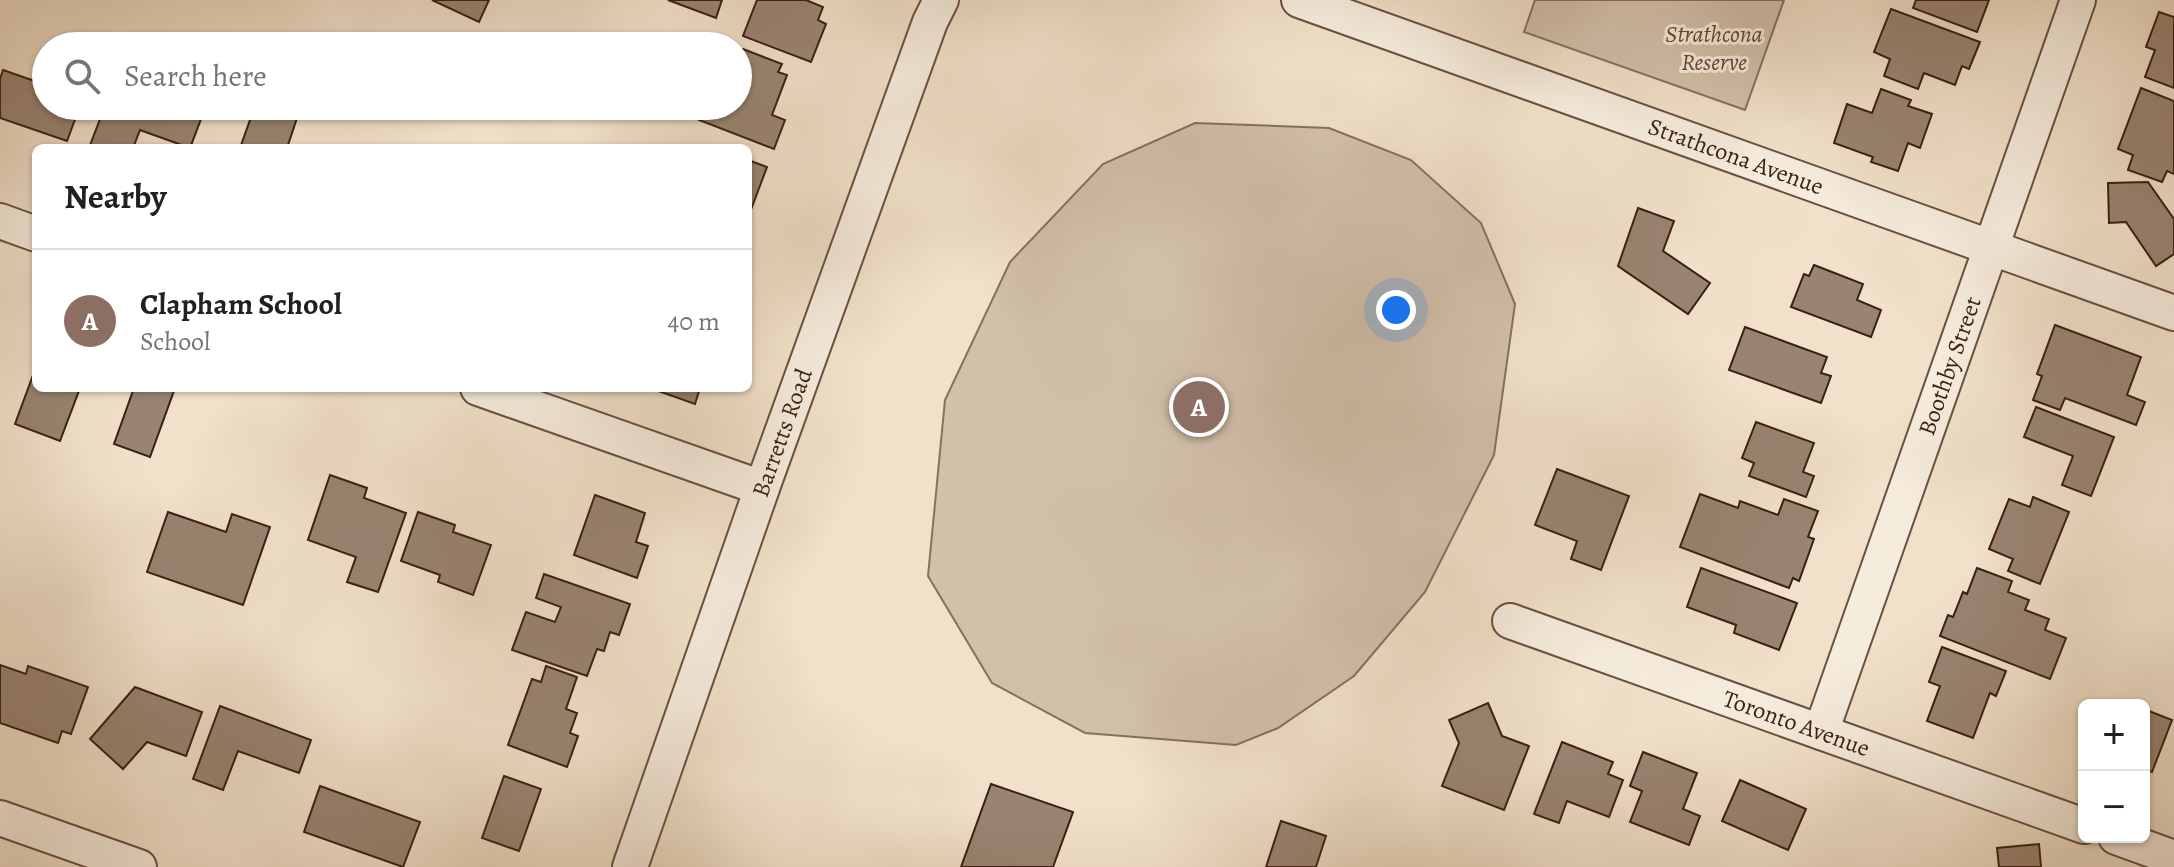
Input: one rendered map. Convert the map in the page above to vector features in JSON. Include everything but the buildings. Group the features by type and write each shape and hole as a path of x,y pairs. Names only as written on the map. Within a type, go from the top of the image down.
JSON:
{"street":[{"name":"Barretts Road","path":"630,867 762,488 930,22 941,0"},
{"name":"Strathcona Avenue","path":"1299,0 2174,313"},
{"name":"Boothby Street","path":"1821,732 2078,0"},
{"path":"0,221 32,233"},
{"path":"489,392 762,488"},
{"name":"Toronto Avenue","path":"1510,621 2078,824"},
{"path":"0,818 139,867"},
{"path":"2133,843 2174,858"}],"green space":[{"name":"Strathcona Reserve","path":"1535,0 1784,0 1745,110 1524,32"},
{"path":"1195,123 1329,128 1411,160 1481,223 1515,304 1494,455 1425,592 1354,676 1278,728 1236,745 1085,733 992,683 928,576 945,400 1010,262 1103,164"}],"place":[{"name":"Clapham School","path":"1199,407"}]}
